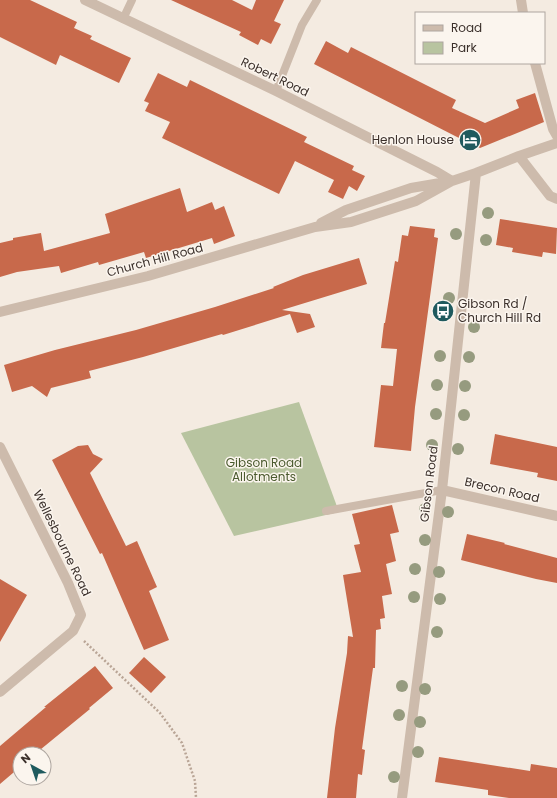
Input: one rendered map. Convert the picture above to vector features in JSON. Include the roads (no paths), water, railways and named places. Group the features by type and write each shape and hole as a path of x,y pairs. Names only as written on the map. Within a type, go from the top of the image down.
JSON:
{"street":[{"name":"Robert Road","path":"85,0 276,91 452,181"},
{"path":"521,0 523,12"},
{"path":"535,64 553,129 557,136"},
{"name":"Church Hill Road","path":"0,312 148,276 315,226 351,222 416,201 452,181 557,143"},
{"path":"519,156 550,196 557,199"},
{"name":"Gibson Road","path":"402,798 442,490 476,173"},
{"name":"Wellesbourne Road","path":"0,447 68,583 81,615 73,631 0,692"},
{"name":"Brecon Road","path":"442,490 557,516"}],"lane":[{"path":"123,19 132,0"},
{"path":"276,91 302,25 317,0"},
{"path":"326,511 442,490"}],"place":[{"name":"Henlon House","path":"470,140"},
{"name":"Gibson Rd / Church Hill Rd","path":"443,311"}],"park label":[{"name":"Gibson Road Allotments","path":"264,470"}]}
